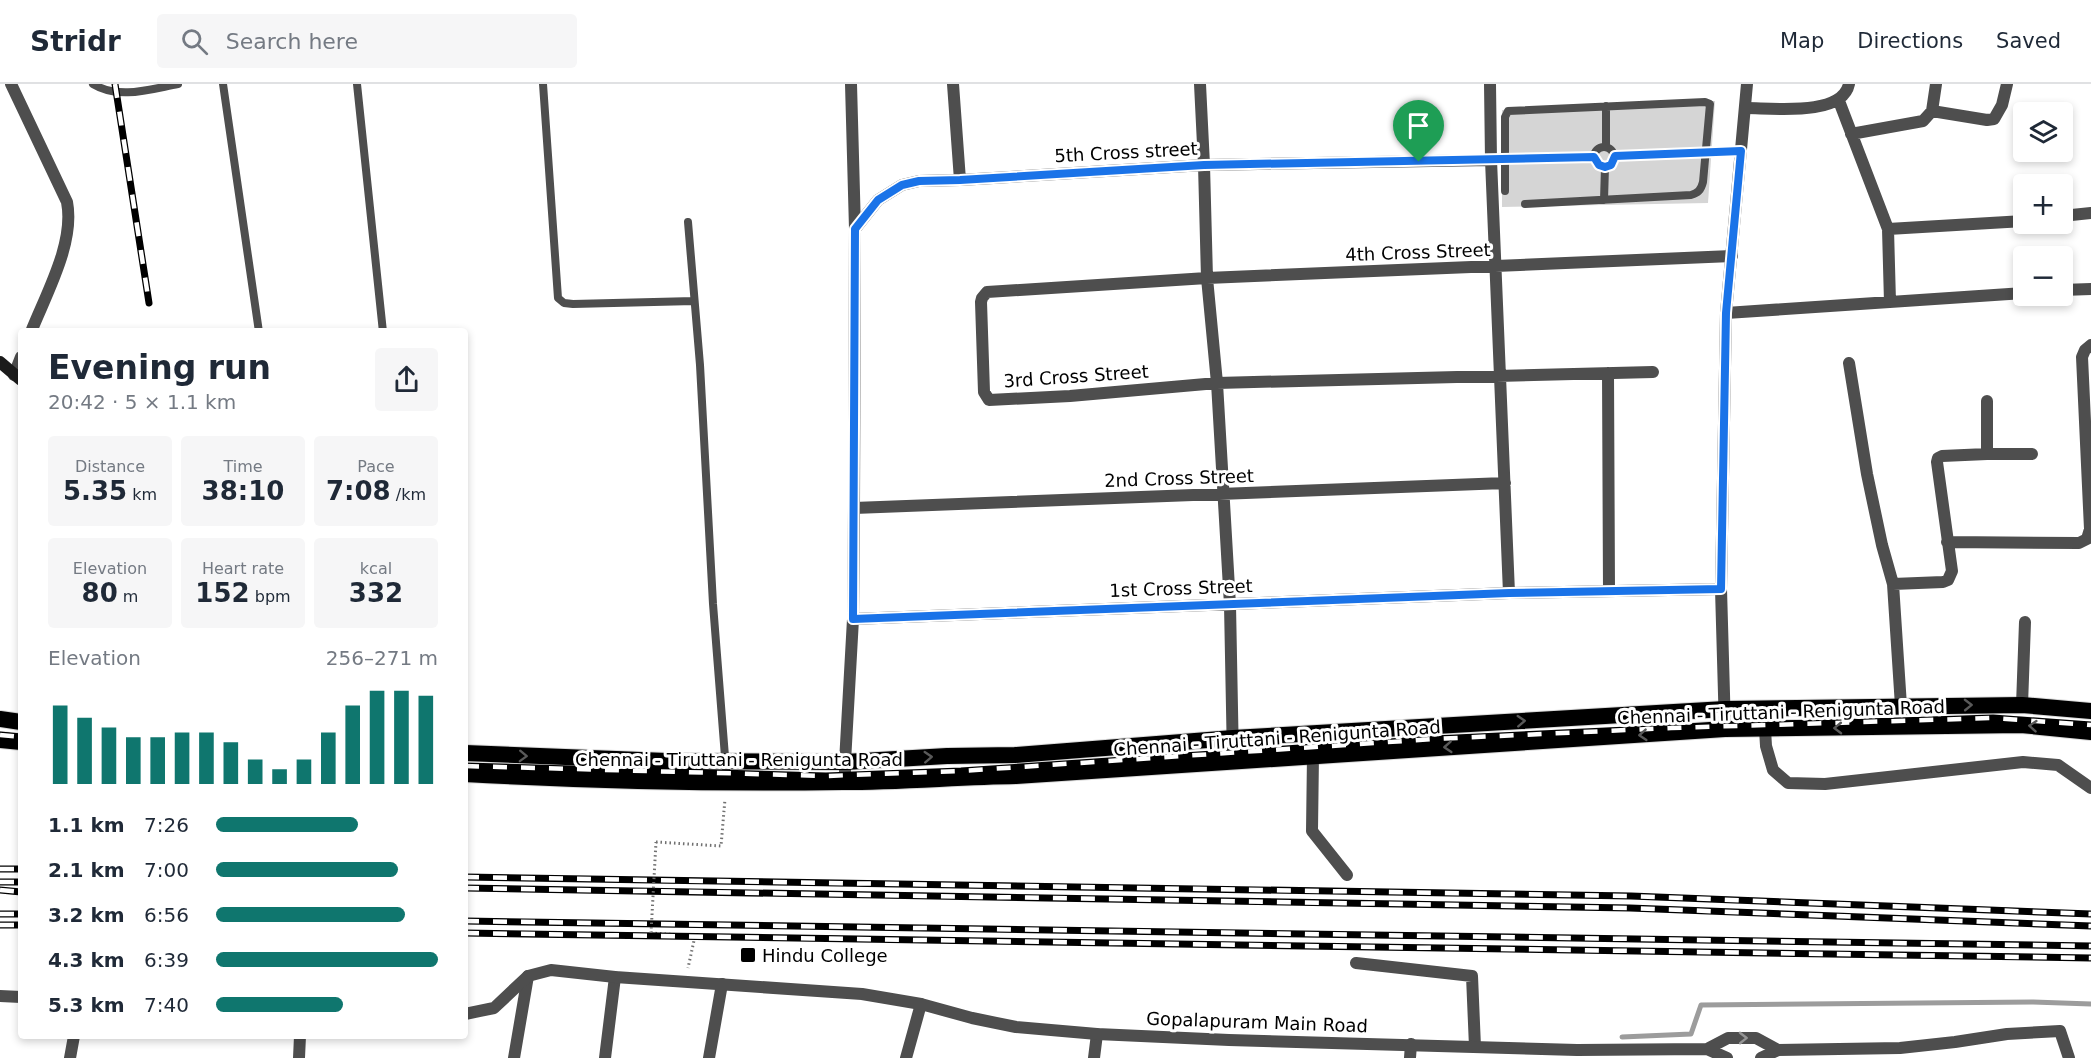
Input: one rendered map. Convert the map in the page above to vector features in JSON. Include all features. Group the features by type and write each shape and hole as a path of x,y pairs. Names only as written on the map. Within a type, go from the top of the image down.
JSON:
{"highway":[{"name":"Chennai - Tiruttani - Renigunta Road","path":"468,752 667,761 845,762 1015,755 1233,738 1725,709 2022,705 2091,711"},
{"path":"0,719 18,722"},
{"name":"Chennai - Tiruttani - Renigunta Road","path":"468,774 666,782 845,782 1016,776 1725,729 2021,725 2091,732"},
{"path":"0,740 18,742"}],"main road":[{"path":"0,362 18,378"},
{"path":"468,753 485,775"}],"street":[{"path":"11,84 67,202 70,216 67,242 33,328"},
{"path":"845,782 853,619 854,508 855,229 851,84"},
{"path":"953,84 960,180"},
{"path":"1200,84 1207,278 1217,383 1230,604 1233,760"},
{"path":"1490,84 1491,160 1509,593"},
{"path":"1725,729 1721,589 1726,313 1747,84"},
{"path":"1746,108 1815,107 1839,101 1849,84"},
{"path":"1851,134 1923,121 1932,111 1936,84"},
{"path":"1932,111 1987,120 1994,119 2002,105 2007,84"},
{"path":"1839,101 1888,229 1890,302"},
{"name":"5th Cross street","path":"855,229 878,200 902,185 919,181 1204,165 1491,160"},
{"path":"2073,215 2091,213"},
{"path":"1888,229 2013,222"},
{"name":"4th Cross Street","path":"1106,284 1732,256"},
{"name":"3rd Cross Street","path":"1106,284 987,292 981,302 984,392 988,400 1070,396 1217,383"},
{"path":"2073,290 2091,289"},
{"path":"1726,313 2013,294"},
{"path":"1947,542 2079,543 2087,538 2090,529 2082,357 2091,345"},
{"path":"1849,363 1882,545 1893,584 1901,706"},
{"path":"1217,383 1653,372"},
{"path":"1608,373 1609,591"},
{"path":"1987,401 1987,454"},
{"path":"1893,584 1948,580 1952,571 1938,458 1987,454 2032,454"},
{"name":"2nd Cross Street","path":"854,508 1505,483"},
{"name":"1st Cross Street","path":"853,619 1509,593 1721,589"},
{"path":"2022,705 2025,622"},
{"path":"1765,729 1766,746 1773,770 1788,783 1825,784 2023,762 2058,765 2091,788"},
{"path":"1313,755 1312,831 1347,875"},
{"path":"1356,963 1472,976 1475,1047"},
{"name":"Gopalapuram Main Road","path":"528,976 551,970 615,977 862,994 921,1004 1016,1027 1097,1034 1411,1044 1567,1054 1707,1049 1728,1038 1756,1038 1778,1050 1838,1053 1955,1042 2007,1034 2060,1031 2069,1058"},
{"path":"468,1013 494,1008 528,976"},
{"path":"514,1058 528,976"},
{"path":"605,1058 615,977"},
{"path":"709,1058 722,984"},
{"path":"0,996 18,997"},
{"path":"906,1058 921,1004"},
{"path":"1094,1058 1097,1034"},
{"path":"70,1058 73,1039"},
{"path":"299,1058 300,1039"},
{"path":"1410,1058 1411,1044"},
{"path":"1707,1049 1727,1058"},
{"path":"1761,1058 1778,1050"}],"lane":[{"path":"93,84 112,92 133,92 178,84"},
{"path":"223,84 258,328"},
{"path":"357,84 383,328"},
{"path":"543,84 558,298 564,303 573,304 694,302"},
{"path":"1505,191 1505,117 1508,111 1708,103 1711,106 1704,152 1703,182 1701,190 1697,193 1525,204"},
{"path":"1606,106 1606,146"},
{"path":"1606,146 1615,156"},
{"path":"1594,157 1597,149 1606,146"},
{"path":"1615,156 1741,151"},
{"path":"1594,157 1599,165 1605,167 1611,165 1615,156"},
{"path":"1491,160 1594,157"},
{"path":"1604,200 1605,167"},
{"path":"688,222 700,365 713,604 727,782"}],"path":[{"path":"685,982 695,936 651,933 656,842 721,846 727,782"}],"shaded area":[{"path":"1715,101 1708,203 1502,207 1502,110"}],"waterway":[{"path":"1622,1037 1691,1034 1701,1005 2033,1002 2091,1004"}],"railway":[{"path":"115,84 149,303"},
{"path":"468,766 826,776 961,771 1434,739 1671,728 1993,718 2091,725"},
{"path":"0,735 18,737"},
{"path":"0,869 18,869"},
{"path":"468,877 1631,896 2091,914"},
{"path":"0,882 18,882"},
{"path":"468,888 1630,908 2091,926"},
{"path":"0,890 18,892"},
{"path":"0,914 18,914"},
{"path":"468,921 2091,946"},
{"path":"0,925 18,925"},
{"path":"468,933 2091,958"}],"place":[{"name":"Hindu College","path":"748,955"}],"route":[{"path":"1741,151 1726,313 1721,589 1509,593 853,619 855,229 878,200 902,185 919,181 1204,165 1419,162 1594,157 1596,163 1608,167 1615,156 1741,151"}]}
